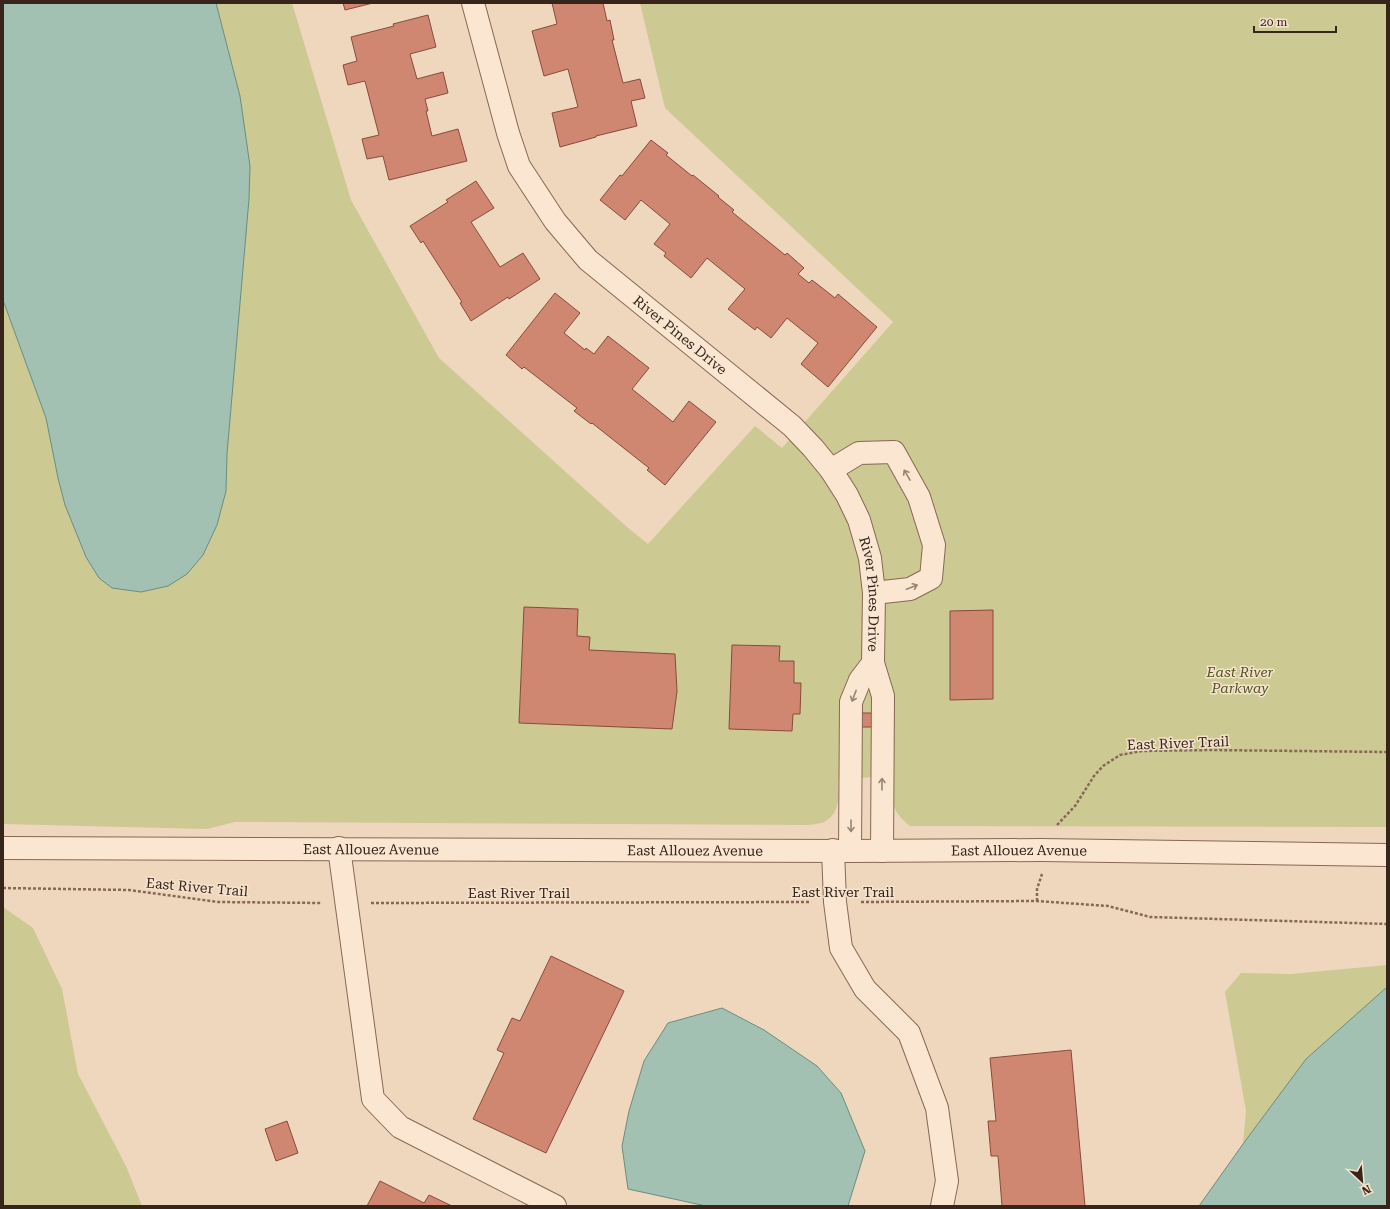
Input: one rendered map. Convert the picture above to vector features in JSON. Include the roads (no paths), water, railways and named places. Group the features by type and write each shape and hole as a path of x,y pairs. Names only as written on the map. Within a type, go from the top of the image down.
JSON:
{"street":[{"name":"River Pines Drive","path":"473,3 508,133 520,166 555,221 588,260 792,426 831,470 847,495 859,520 870,558 874,593 873,663 883,696 882,850"},
{"path":"831,470 859,452 894,452 919,497 934,545 931,578 910,589 874,593"},
{"name":"River Pines Drive","path":"873,663 860,680 852,702 842,850 835,902 841,948 865,990 909,1033 937,1108 948,1181 942,1206"},
{"name":"East Allouez Avenue","path":"3,848 1049,850 1387,855"},
{"path":"339,848 345,903 373,1099 400,1128 555,1206"}],"park label":[{"name":"East River Parkway","path":"1240,680"}]}
